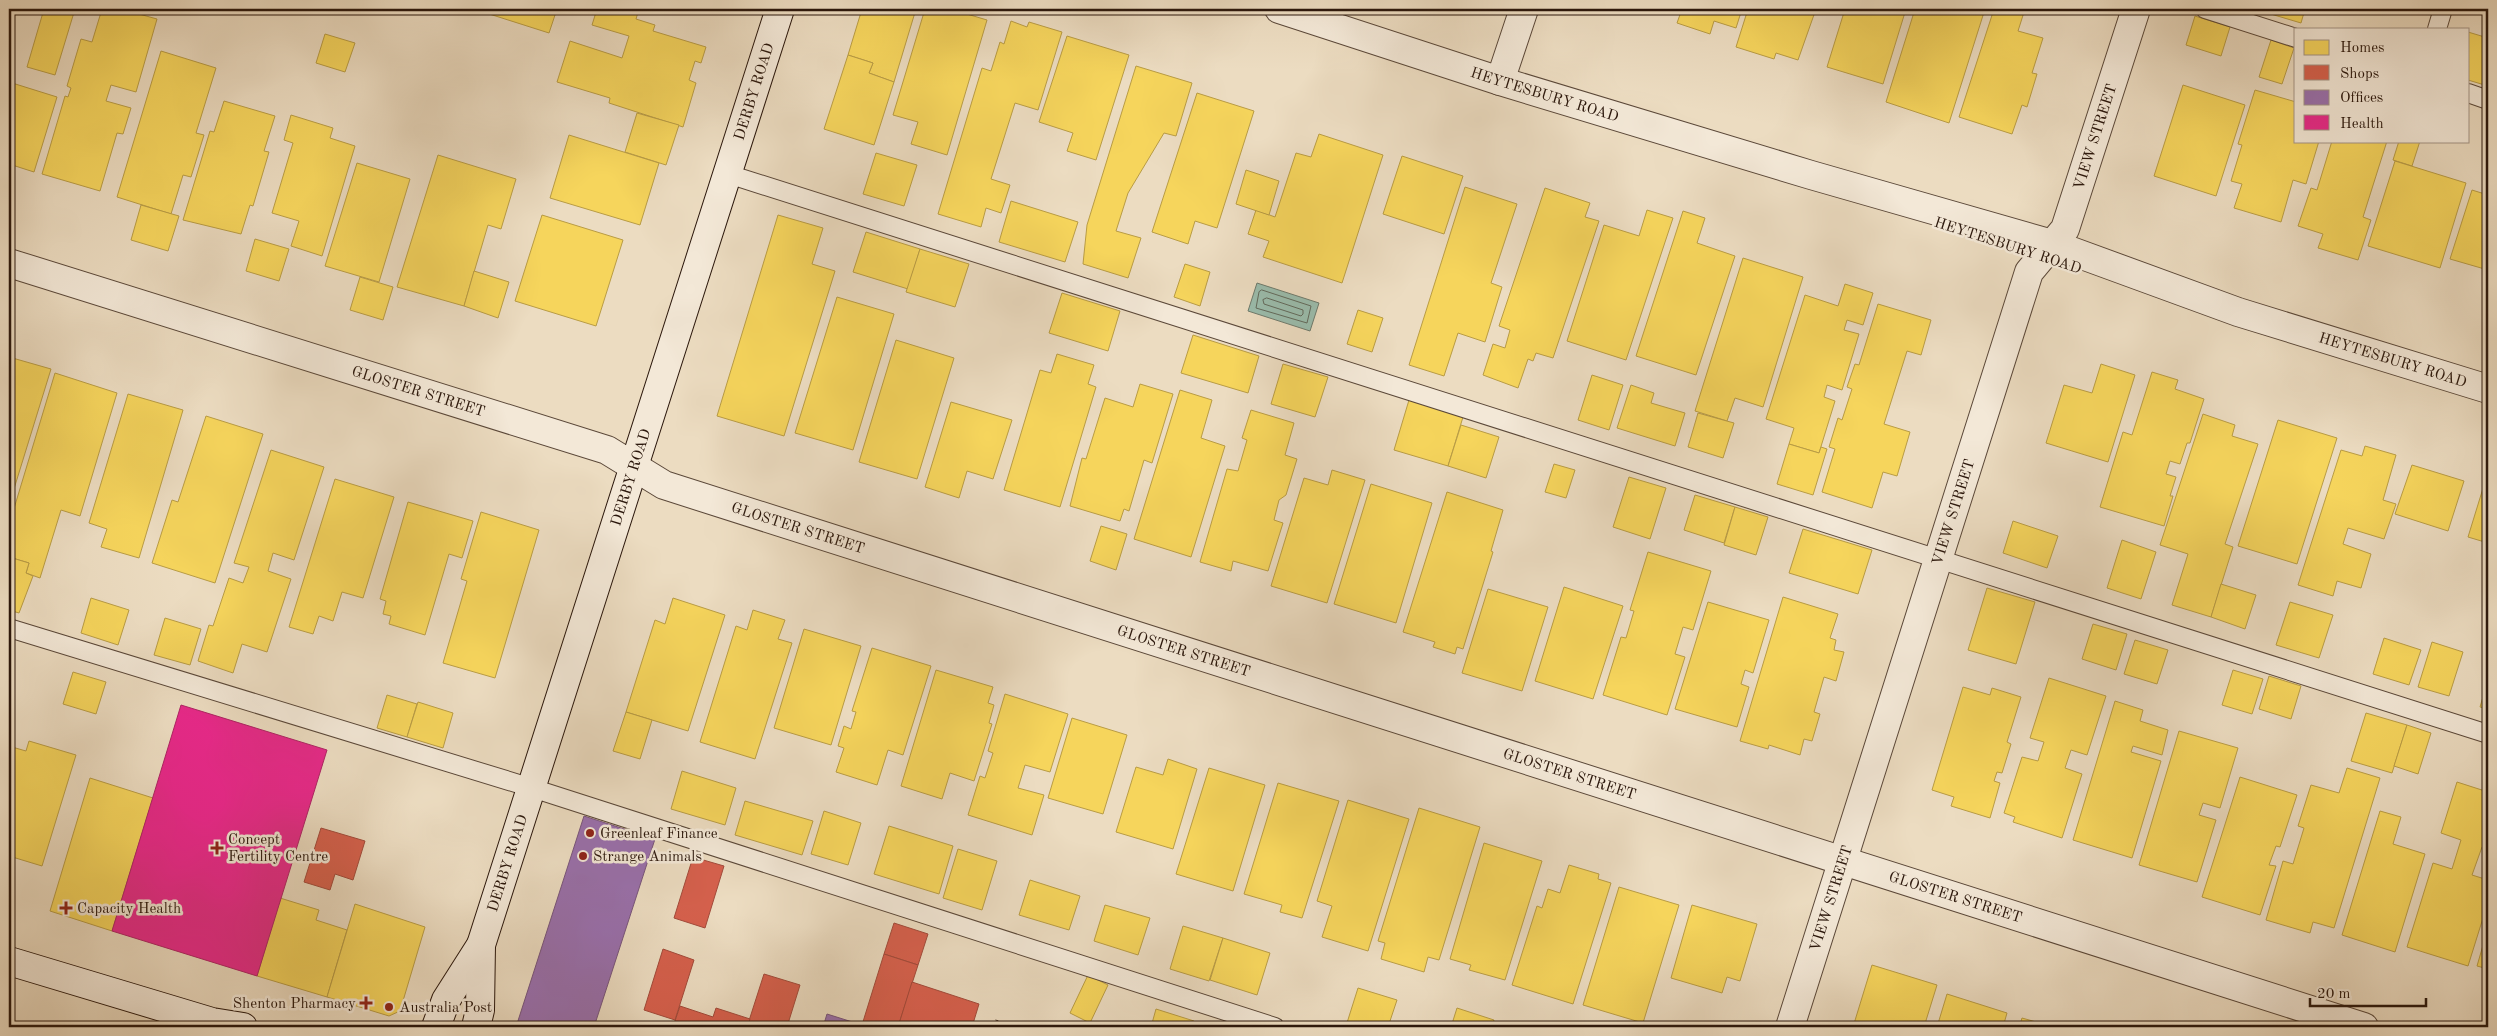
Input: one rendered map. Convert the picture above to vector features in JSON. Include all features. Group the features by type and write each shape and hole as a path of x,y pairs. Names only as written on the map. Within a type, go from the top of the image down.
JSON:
{"street":[{"name":"DERBY ROAD","path":"436,1027 446,1000 482,945 780,9"},
{"name":"HEYTESBURY ROAD","path":"1280,9 1500,80 1811,175 2046,252 2488,389"},
{"path":"1500,80 1524,9"},
{"name":"VIEW STREET","path":"1790,1027 2024,286 2029,272 2065,229 2136,9"},
{"name":"GLOSTER STREET","path":"9,263 606,450 664,485 2364,1027"},
{"name":"DERBY ROAD","path":"476,1027 480,1010 482,945"},
{"path":"9,961 217,1024 243,1027"}],"lane":[{"path":"2205,9 2294,37"},
{"path":"2437,28 2444,9"},
{"path":"2470,94 2488,100"},
{"path":"728,174 2488,734"},
{"path":"9,628 532,788 1276,1027"}],"path":[{"path":"995,1027 997,1020"}],"water":[{"path":"1257,283 1319,303 1310,331 1248,311"}],"building: Homes":[{"path":"44,9 75,9 55,75 27,67"},
{"path":"102,9 121,9 157,19 136,92 111,85 106,101 131,108 123,134 117,133 100,191 42,174 65,96 68,97 71,88 67,86 81,39 92,42"},
{"path":"484,9 557,9 549,33 483,12"},
{"path":"597,9 639,9 636,19 655,25 653,31 706,47 701,63 695,61 689,80 696,83 683,127 609,103 610,98 557,82 570,41 622,58 629,36 592,25"},
{"path":"862,9 916,9 894,82 869,73 873,63 848,55"},
{"path":"925,9 950,9 987,20 947,155 911,144 918,122 893,115"},
{"path":"1682,9 1742,9 1736,28 1714,21 1710,34 1677,23"},
{"path":"1748,9 1816,9 1798,60 1776,53 1774,59 1736,47"},
{"path":"1845,9 1906,9 1883,84 1827,67"},
{"path":"1915,9 1985,9 1949,123 1886,102"},
{"path":"1994,9 2025,9 2018,31 2043,38 2032,73 2037,74 2027,107 2022,105 2012,134 1959,117"},
{"path":"2254,9 2305,9 2301,23"},
{"path":"2195,16 2230,27 2221,56 2186,45"},
{"path":"1011,21 1027,27 1029,22 1062,32 1038,110 1015,103 991,179 1010,185 1001,213 986,208 981,227 938,214 982,68 991,71 1000,42 1004,44"},
{"path":"2470,33 2488,38 2488,86 2470,81"},
{"path":"325,34 355,43 345,72 316,63"},
{"path":"1067,36 1129,55 1096,160 1067,151 1073,133 1039,122"},
{"path":"2271,40 2294,48 2282,84 2259,77"},
{"path":"161,51 216,68 196,133 204,135 191,177 183,175 171,214 117,197"},
{"path":"848,55 873,63 869,73 894,82 874,145 824,129"},
{"path":"1136,66 1192,83 1176,136 1164,133 1128,193 1116,231 1141,238 1128,278 1083,264 1087,225"},
{"path":"9,82 57,97 34,172 9,164"},
{"path":"2183,85 2245,105 2216,196 2154,176"},
{"path":"2255,90 2294,101 2294,142 2319,142 2306,184 2293,180 2281,222 2234,208 2242,184 2231,181 2242,145 2238,144"},
{"path":"1197,93 1254,111 1217,228 1195,221 1188,244 1152,232"},
{"path":"224,101 275,116 264,151 269,152 253,206 250,205 241,234 183,220 210,131 214,132"},
{"path":"637,113 679,125 666,165 625,152"},
{"path":"291,115 333,128 330,138 355,146 322,256 291,246 299,221 272,213 293,143 284,140"},
{"path":"1319,134 1383,155 1342,283 1263,257 1269,241 1248,234 1256,210 1275,217 1296,153 1311,157"},
{"path":"569,135 659,163 640,225 550,198"},
{"path":"2332,142 2387,142 2363,217 2371,220 2358,260 2318,248 2323,234 2298,226 2311,188 2317,190"},
{"path":"2399,142 2420,142 2412,166 2393,160"},
{"path":"876,153 917,165 904,206 863,194"},
{"path":"438,155 516,179 501,229 488,225 464,306 397,287"},
{"path":"1402,156 1463,176 1444,234 1383,214"},
{"path":"2395,161 2466,183 2440,268 2368,246"},
{"path":"357,163 410,179 379,282 325,266"},
{"path":"1246,170 1279,181 1269,215 1236,204"},
{"path":"1465,187 1517,204 1491,283 1502,287 1485,342 1458,333 1444,376 1409,365"},
{"path":"1545,188 1590,203 1585,217 1599,221 1553,358 1536,353 1533,361 1528,359 1518,388 1483,375 1493,344 1505,348 1510,330 1499,326"},
{"path":"2472,190 2488,195 2488,270 2450,259"},
{"path":"1011,201 1078,222 1065,262 999,242"},
{"path":"141,205 179,216 168,251 131,240"},
{"path":"1647,210 1673,218 1626,360 1567,341 1604,225 1639,236"},
{"path":"1683,211 1705,218 1697,243 1735,256 1696,375 1636,356"},
{"path":"542,215 623,240 596,326 515,301"},
{"path":"778,215 823,228 812,264 835,271 784,436 717,416"},
{"path":"866,232 920,249 908,289 853,272"},
{"path":"255,239 289,249 279,281 246,271"},
{"path":"920,249 969,264 955,307 906,292"},
{"path":"1743,258 1803,277 1763,407 1735,398 1727,421 1695,411"},
{"path":"1185,264 1210,272 1200,306 1174,297"},
{"path":"474,271 509,282 498,318 464,306"},
{"path":"360,277 393,287 383,320 350,310"},
{"path":"1845,284 1873,293 1863,325 1847,320 1844,330 1859,334 1842,390 1827,385 1824,397 1835,401 1819,453 1789,444 1794,428 1766,419 1805,295 1838,306"},
{"path":"1062,293 1120,311 1108,351 1049,333"},
{"path":"837,297 894,314 853,450 795,433"},
{"path":"1878,304 1931,320 1921,355 1907,351 1884,424 1910,432 1897,476 1883,472 1872,508 1822,492 1835,449 1829,447 1838,418 1842,420 1852,389 1847,387 1855,364 1859,365"},
{"path":"1358,310 1383,318 1372,352 1347,344"},
{"path":"1193,335 1259,356 1248,393 1181,373"},
{"path":"896,340 954,358 917,479 859,462"},
{"path":"1057,354 1094,365 1088,384 1096,387 1060,507 1004,490 1040,370 1051,373"},
{"path":"9,357 51,369 9,505"},
{"path":"1283,364 1328,377 1315,417 1271,404"},
{"path":"2101,364 2135,375 2108,462 2046,443 2064,385 2092,393"},
{"path":"2152,372 2178,380 2175,389 2204,399 2190,443 2187,443 2180,464 2170,461 2166,474 2176,477 2170,496 2173,496 2164,526 2100,507 2123,432 2132,435"},
{"path":"55,373 117,393 80,516 61,510 40,578 26,573 29,563 9,557 9,525"},
{"path":"1592,375 1623,385 1609,430 1578,420"},
{"path":"1140,384 1173,394 1152,463 1144,460 1129,511 1124,509 1120,521 1070,506 1082,458 1086,459 1105,398 1133,407"},
{"path":"1631,385 1654,393 1651,403 1685,413 1675,446 1617,428"},
{"path":"1180,390 1212,400 1201,438 1225,446 1191,557 1134,539"},
{"path":"128,394 183,410 139,558 101,547 107,529 89,523"},
{"path":"1409,400 1463,417 1448,466 1394,450"},
{"path":"951,402 1012,420 993,479 967,471 959,498 925,487"},
{"path":"1251,410 1294,423 1285,455 1297,459 1286,495 1279,500 1274,520 1283,523 1268,571 1233,561 1231,571 1200,562 1227,469 1238,471 1247,440 1242,438"},
{"path":"1698,413 1734,423 1723,458 1688,447"},
{"path":"2203,414 2235,425 2232,436 2258,444 2225,544 2233,547 2211,617 2172,605 2188,554 2160,545"},
{"path":"206,416 263,434 215,583 152,563 172,500 178,502"},
{"path":"2278,420 2337,438 2297,564 2238,546"},
{"path":"1461,425 1499,437 1486,478 1448,466"},
{"path":"1789,444 1819,453 1821,447 1827,449 1813,495 1777,484"},
{"path":"2365,446 2396,455 2383,500 2396,504 2384,539 2348,528 2343,544 2371,554 2361,588 2337,581 2333,596 2298,585 2341,450 2362,456"},
{"path":"271,450 324,467 294,560 273,553 268,571 291,579 267,652 242,644 233,673 198,661 209,625 213,626 229,578 243,583 249,567 234,563"},
{"path":"1554,464 1575,470 1566,498 1545,492"},
{"path":"2412,465 2464,481 2448,531 2395,514"},
{"path":"1332,470 1365,480 1327,603 1271,586 1304,478 1328,485"},
{"path":"1629,477 1666,488 1650,539 1613,527"},
{"path":"335,479 394,497 363,598 342,592 333,621 319,616 313,634 289,627"},
{"path":"1371,484 1432,503 1396,623 1334,604"},
{"path":"2484,485 2488,487 2488,543 2468,537"},
{"path":"1447,492 1503,510 1491,551 1493,552 1463,649 1457,647 1455,654 1433,647 1435,642 1403,632"},
{"path":"1695,495 1735,507 1724,543 1684,530"},
{"path":"408,502 473,521 462,558 449,554 425,635 389,624 391,616 383,614 386,601 380,599"},
{"path":"1735,507 1768,517 1756,555 1724,545"},
{"path":"481,512 539,530 495,678 443,663 467,581 461,579"},
{"path":"2013,521 2058,536 2047,568 2003,553"},
{"path":"1101,526 1127,534 1116,570 1090,561"},
{"path":"1803,529 1872,550 1858,594 1789,573"},
{"path":"2122,540 2156,552 2141,599 2107,588"},
{"path":"1648,552 1711,571 1693,630 1683,627 1675,654 1685,657 1667,715 1603,695 1621,637 1626,638 1634,611 1630,610"},
{"path":"9,557 29,563 26,573 33,576 19,613 9,610"},
{"path":"2221,584 2256,595 2245,629 2211,617"},
{"path":"1564,587 1623,606 1593,699 1535,681"},
{"path":"1987,588 2035,602 2016,664 1968,650"},
{"path":"1488,589 1548,607 1522,691 1462,673"},
{"path":"1783,597 1838,614 1830,638 1836,640 1834,650 1844,652 1836,681 1824,677 1814,712 1820,714 1812,741 1804,739 1800,755 1769,745 1768,749 1740,741"},
{"path":"91,598 129,610 118,645 81,633"},
{"path":"673,598 725,615 688,731 626,712 655,620 665,624"},
{"path":"1708,602 1769,620 1753,673 1745,670 1741,684 1749,687 1737,727 1675,709"},
{"path":"2290,602 2333,615 2319,658 2276,645"},
{"path":"753,610 785,620 778,639 792,643 755,759 700,742 736,626 747,630"},
{"path":"165,618 201,629 190,665 154,655"},
{"path":"2093,624 2127,634 2116,670 2082,659"},
{"path":"804,629 861,646 831,745 774,728"},
{"path":"2384,638 2421,650 2409,685 2373,674"},
{"path":"2135,640 2168,650 2157,684 2124,674"},
{"path":"2432,642 2463,652 2449,696 2418,687"},
{"path":"872,648 931,666 903,755 888,750 877,785 836,772 844,748 838,746 844,726 851,729 856,712 852,711"},
{"path":"936,670 993,687 988,703 994,705 989,723 992,724 974,781 950,773 942,799 901,786"},
{"path":"2233,670 2263,679 2252,714 2222,705"},
{"path":"73,672 106,682 96,714 63,704"},
{"path":"2269,676 2301,686 2291,719 2259,709"},
{"path":"2049,678 2106,696 2087,755 2071,750 2065,768 2082,774 2062,838 2013,822 2015,817 2004,813 2022,757 2038,761 2044,742 2030,738"},
{"path":"2488,680 2488,709 2480,707"},
{"path":"1963,687 1990,695 1992,688 2021,697 2007,742 2011,744 2002,773 1997,772 1994,781 2000,783 1990,818 1951,806 1954,797 1932,790"},
{"path":"1005,694 1068,714 1050,772 1025,765 1018,788 1044,795 1032,835 968,815 980,776 985,778 993,753 988,751"},
{"path":"387,695 417,704 407,737 377,728"},
{"path":"2115,701 2143,710 2140,721 2168,730 2162,755 2133,746 2131,752 2161,761 2132,858 2073,840"},
{"path":"418,702 453,713 443,748 407,737"},
{"path":"626,712 652,720 640,759 613,751"},
{"path":"2366,713 2407,725 2392,773 2351,761"},
{"path":"1072,718 1127,735 1103,814 1048,798"},
{"path":"2407,725 2431,733 2418,774 2394,766"},
{"path":"2179,731 2238,748 2220,808 2203,803 2199,815 2216,820 2197,882 2139,865"},
{"path":"29,741 76,755 42,866 9,856 9,759 12,747 26,751"},
{"path":"1168,759 1197,769 1173,849 1116,832 1136,767 1163,775"},
{"path":"1209,768 1265,785 1233,891 1176,874"},
{"path":"2347,768 2380,778 2334,928 2313,922 2310,933 2266,920 2283,861 2293,864 2304,828 2298,826 2311,785 2339,793"},
{"path":"682,771 736,788 725,825 671,809"},
{"path":"2240,777 2297,795 2280,847 2276,846 2269,865 2276,866 2260,915 2202,897"},
{"path":"90,778 153,798 112,931 50,911"},
{"path":"2457,782 2488,792 2488,849 2482,847 2472,875 2488,880 2488,902 2468,966 2407,947 2433,863 2452,869 2461,840 2441,833"},
{"path":"1278,783 1339,801 1302,918 1280,912 1282,905 1244,894"},
{"path":"1348,800 1409,819 1368,951 1322,937 1332,906 1317,901"},
{"path":"745,801 813,821 802,855 735,835"},
{"path":"1419,808 1480,827 1439,960 1428,957 1424,972 1381,959 1385,943 1378,941"},
{"path":"824,811 861,823 848,865 811,854"},
{"path":"2380,811 2401,817 2393,844 2425,854 2395,952 2342,935"},
{"path":"889,826 953,846 939,894 874,874"},
{"path":"1484,843 1542,861 1505,980 1469,970 1471,965 1450,959"},
{"path":"958,849 997,861 982,910 943,898"},
{"path":"1569,865 1599,874 1598,879 1611,883 1573,1004 1512,985 1537,906 1542,908 1548,889 1560,893"},
{"path":"1030,880 1080,896 1069,930 1019,915"},
{"path":"1619,887 1679,905 1643,1023 1583,1005"},
{"path":"280,898 319,910 316,920 347,930 327,997 257,976"},
{"path":"355,904 425,927 400,1011 389,1016 327,997"},
{"path":"1105,905 1150,918 1138,955 1094,941"},
{"path":"1692,905 1757,924 1740,981 1727,977 1722,993 1671,978"},
{"path":"1183,926 1223,938 1209,981 1170,969"},
{"path":"2488,928 2488,969 2477,966"},
{"path":"1223,938 1270,953 1257,995 1210,980"},
{"path":"1872,965 1937,985 1924,1027 1853,1027"},
{"path":"1088,975 1108,985 1090,1023 1070,1013"},
{"path":"1358,988 1397,1000 1388,1027 1346,1026"},
{"path":"1947,994 2007,1013 2003,1027 1937,1027"},
{"path":"1457,1008 1494,1020 1492,1027 1451,1027"},
{"path":"1156,1009 1194,1021 1192,1027 1151,1027"},
{"path":"2022,1018 2054,1027 2019,1027"}],"building: Shops":[{"path":"321,828 365,841 353,880 335,874 330,890 304,882"},
{"path":"693,857 724,866 705,928 674,918"},
{"path":"894,923 928,934 918,965 884,954"},
{"path":"663,949 694,960 675,1020 644,1010"},
{"path":"884,954 918,965 898,1027 869,1027 862,1025"},
{"path":"764,974 800,985 787,1027 747,1027"},
{"path":"912,982 979,1004 972,1027 898,1027"},
{"path":"680,1006 713,1017 716,1008 750,1019 747,1027 673,1027"}],"building: Offices":[{"path":"584,816 655,839 594,1027 516,1027"},
{"path":"827,1014 862,1025 869,1027 823,1027"}],"building: Health":[{"name":"Concept Fertility Centre","path":"181,705 327,750 257,976 112,931"}],"place":[{"name":"Greenleaf Finance","path":"590,833"},
{"name":"Concept Fertility Centre","path":"217,848"},
{"name":"Strange Animals","path":"583,856"},
{"name":"Capacity Health","path":"66,908"},
{"name":"Shenton Pharmacy","path":"366,1003"},
{"name":"Australia Post","path":"389,1007"}]}
